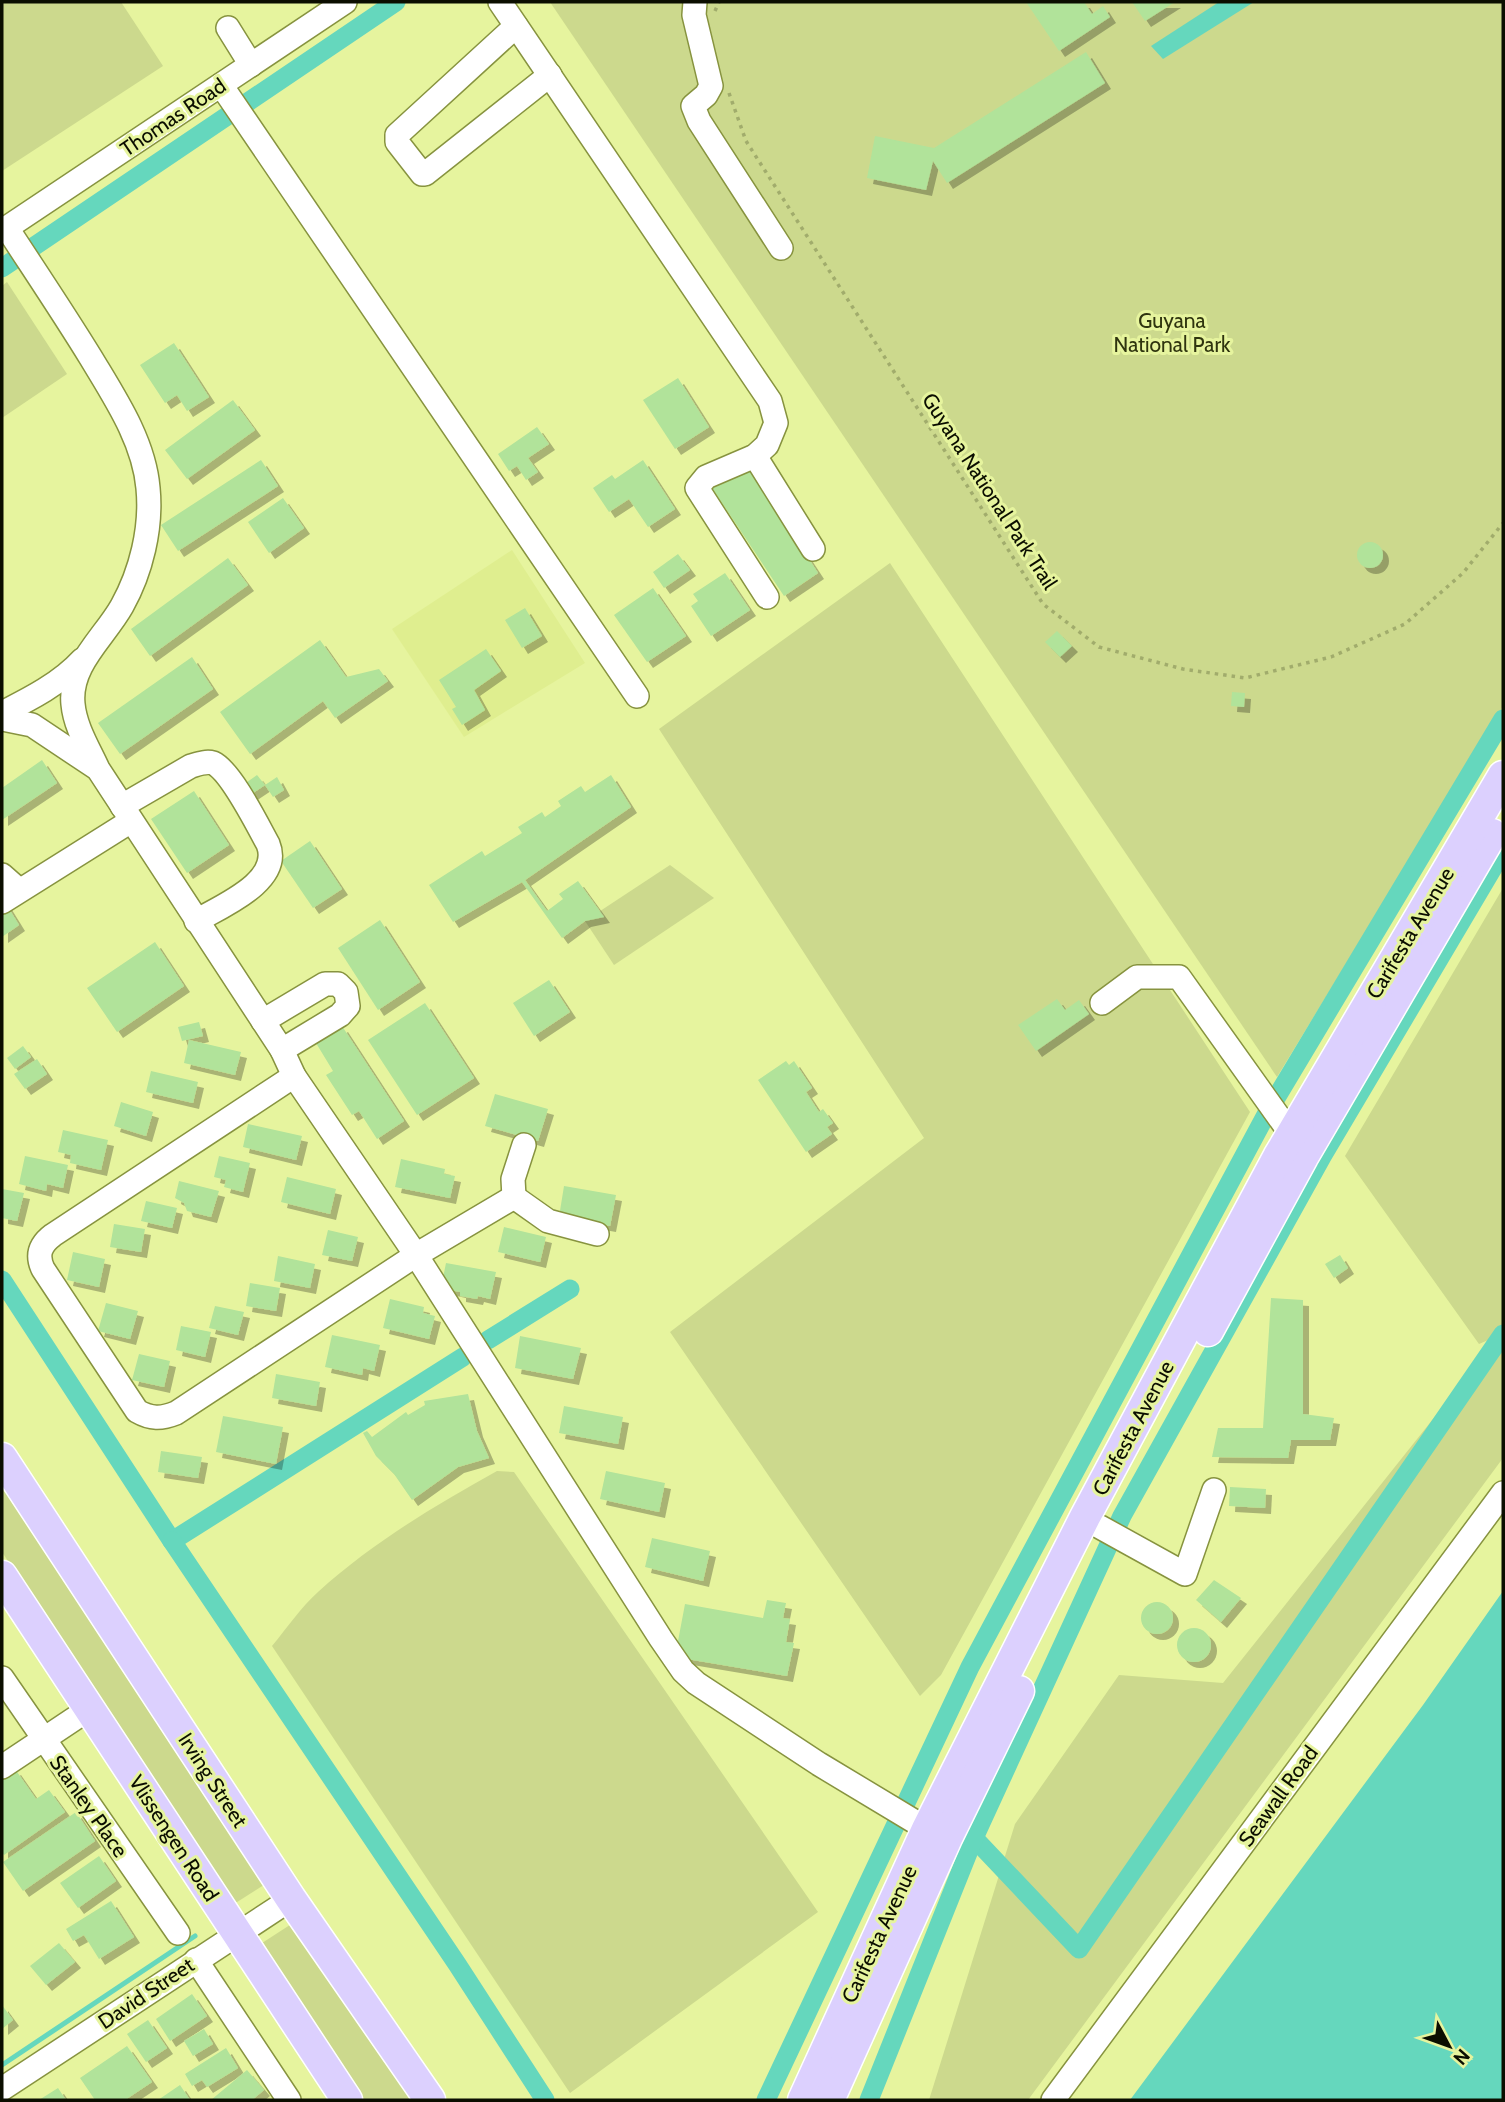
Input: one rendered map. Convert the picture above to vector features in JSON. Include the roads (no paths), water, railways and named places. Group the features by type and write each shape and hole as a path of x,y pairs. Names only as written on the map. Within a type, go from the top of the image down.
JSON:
{"main road":[{"name":"Carifesta Avenue","path":"803,2100 919,1823 1291,1137 1503,776"},
{"name":"Carifesta Avenue","path":"829,2100 919,1823 1100,1527 1291,1137 1503,815"},
{"name":"Irving Street","path":"2,1458 291,1899 430,2100"},
{"name":"Vlissengen Road","path":"2,1576 234,1935 347,2100"}],"street":[{"name":"Thomas Road","path":"8,234 226,91 251,65 345,2"},
{"path":"500,2 770,401 776,423 767,445 755,456 706,477 697,488 767,597"},
{"path":"709,5 694,15 711,86 706,96 694,106 699,121 781,248"},
{"path":"516,26 397,135 397,142 422,174 425,174 550,75"},
{"path":"228,28 251,65"},
{"path":"226,91 637,696"},
{"path":"8,234 29,261 104,379 132,431 146,472 148,521 139,567 123,604 79,667 75,680 73,704 78,724 98,769 282,1050 294,1076 416,1255 683,1671 730,1707 919,1823"},
{"path":"755,456 813,549"},
{"path":"2,713 64,676 91,650"},
{"path":"2,719 32,724 98,769"},
{"path":"8,889 126,813 191,765 212,763 230,780 272,853 268,870 261,881 196,921"},
{"path":"1102,1003 1137,977 1180,976 1291,1137"},
{"path":"263,1021 326,984 338,984 346,992 348,1006 340,1015 282,1050"},
{"path":"294,1076 64,1227 47,1239 40,1248 39,1256 43,1269 131,1406 146,1417 157,1418 176,1413 416,1255 514,1197"},
{"path":"514,1197 513,1178 524,1145"},
{"path":"514,1197 548,1221 597,1234"},
{"path":"1100,1527 1185,1574 1214,1490"},
{"name":"Seawall Road","path":"1053,2100 1503,1493"},
{"name":"Stanley Place","path":"2,1678 178,1933"},
{"path":"2,1766 89,1709"},
{"name":"David Street","path":"2,2089 291,1899"},
{"path":"199,1959 289,2100"}],"water":[{"path":"1219,2 1254,2 1163,59 1151,46"},
{"path":"1503,1591 1503,2100 1130,2100 1423,1705"}],"waterway":[{"path":"2,268 396,2"},
{"path":"766,2100 970,1667 1267,1113 1503,719"},
{"path":"869,2100 974,1838 1122,1516 1323,1155 1503,851"},
{"path":"2,1280 172,1541 463,1357"},
{"path":"488,1340 570,1289"},
{"path":"974,1838 1079,1949 1503,1334"},
{"path":"172,1541 457,1964 545,2100"},
{"path":"2,2065 195,1936"}],"park label":[{"name":"Guyana National Park","path":"1172,332"}]}
